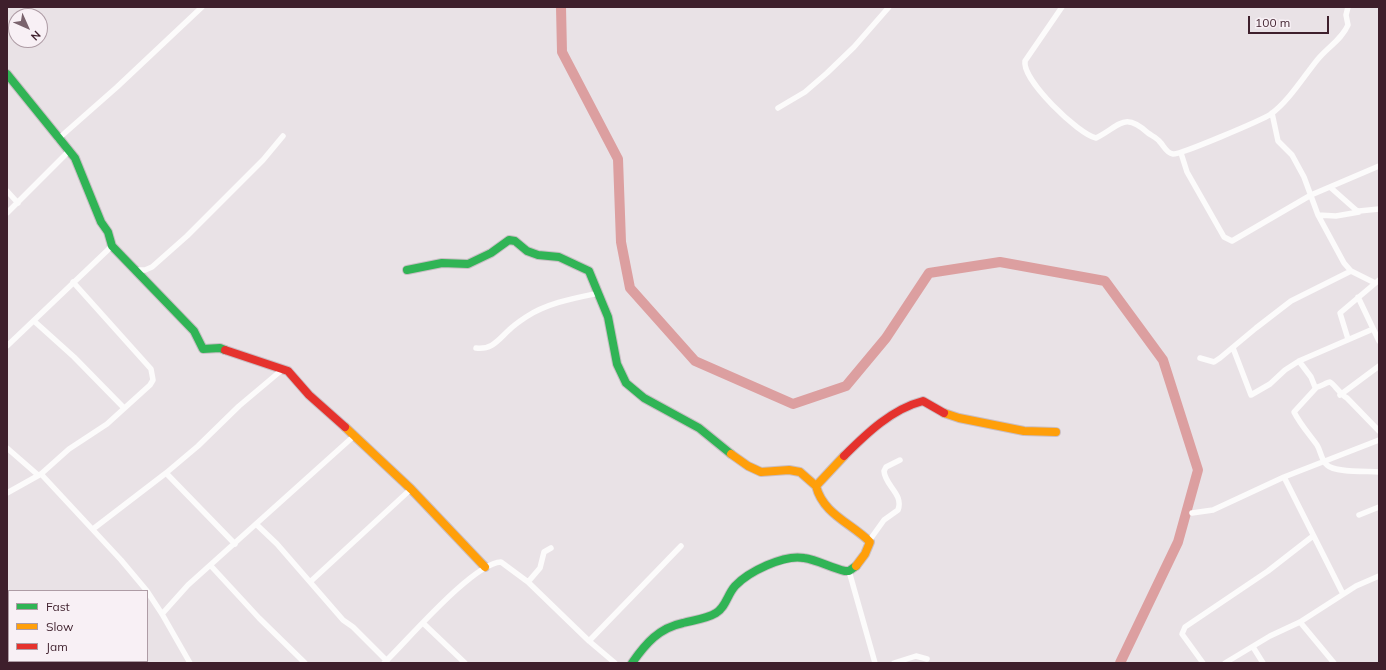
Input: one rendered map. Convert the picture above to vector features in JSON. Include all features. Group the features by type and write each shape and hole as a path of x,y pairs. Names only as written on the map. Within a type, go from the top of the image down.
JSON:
{"street":[{"path":"58,139 117,87 202,7"},
{"path":"778,108 805,92 827,73 854,48 889,7"},
{"path":"1062,7 1025,61 1026,69 1037,87 1072,123 1092,137 1096,138 1126,121 1133,121 1159,141 1168,152 1174,154 1181,153 1217,137 1238,130 1272,113 1318,59 1343,34 1348,25 1346,15 1348,7"},
{"path":"7,74 74,158 112,246 194,332 204,350 220,348 283,369 294,376 309,395 355,435 411,489 485,567"},
{"path":"1272,113 1278,141 1292,155 1304,176 1318,215 1336,250 1351,271 1377,281"},
{"path":"134,270 148,269 187,236 263,160 283,136"},
{"path":"7,213 68,152"},
{"path":"1181,153 1190,177 1224,237 1228,240 1235,241 1311,195 1379,166"},
{"path":"1330,187 1352,208 1359,212"},
{"path":"7,191 18,203"},
{"path":"1318,215 1336,216 1379,209"},
{"path":"407,270 436,264 468,264 491,253 506,241 512,240 527,252 538,256 559,257 576,267 589,271 599,293 611,328 620,374 627,384 654,404 698,428 756,470 768,473 788,470 799,472 816,486 818,494 825,506 854,527 869,541"},
{"path":"8,343 112,246"},
{"path":"1200,358 1214,362 1291,301 1351,271"},
{"path":"1348,339 1340,314 1358,296 1377,281"},
{"path":"7,493 39,474 69,449 107,424 153,380 151,369 73,282"},
{"path":"476,348 483,349 491,346 510,329 528,316 572,298 599,293"},
{"path":"1358,296 1379,340"},
{"path":"34,320 74,357 124,408"},
{"path":"1233,348 1251,395 1270,384 1285,370 1299,361 1373,329"},
{"path":"1299,361 1316,388"},
{"path":"1340,395 1379,366"},
{"path":"92,529 166,473 198,446 239,406 283,369"},
{"path":"1379,431 1346,398 1340,395 1331,382 1316,388 1294,412 1319,448 1323,460 1330,467 1347,470 1379,472"},
{"path":"816,486 830,470 871,432 895,413 908,405 920,401 925,401 935,410 959,418 981,421 1024,431 1056,432"},
{"path":"162,614 188,585 211,566 355,435"},
{"path":"1192,513 1213,510 1323,460 1379,440"},
{"path":"7,448 39,474 92,529 146,590"},
{"path":"849,571 858,563 870,545 869,541 884,520 898,510 899,502 897,495 885,480 884,471 886,467 900,460"},
{"path":"166,473 235,544"},
{"path":"1284,477 1343,594"},
{"path":"310,582 411,489"},
{"path":"1359,515 1379,507"},
{"path":"256,524 343,620 353,627 386,662 447,598 485,567 493,562 501,562 528,582 589,641 615,663"},
{"path":"1203,663 1182,634 1185,627 1268,571 1313,536"},
{"path":"589,641 681,546"},
{"path":"528,582 540,568 544,552 551,548"},
{"path":"632,663 653,635 677,624 711,616 719,611 726,603 733,588 768,565 786,558 798,557 816,560 837,569 849,571"},
{"path":"211,566 259,618 305,663"},
{"path":"849,571 871,644 875,663"},
{"path":"1225,663 1276,633 1300,622 1356,586 1378,577 1379,584"},
{"path":"148,593 190,663"},
{"path":"1300,622 1334,663"},
{"path":"423,624 465,663"},
{"path":"1253,647 1262,663"},
{"path":"894,663 916,656 927,659"}],"waterway":[{"path":"561,7 562,52 618,159 621,242 630,288 695,361 793,404 846,386 886,338 929,273 1000,262 1105,281 1163,360 1198,470 1178,542 1120,663"}],"traffic: fast":[{"path":"7,74 75,158 101,222 108,232 112,246 194,331 203,349 220,348 225,350"},
{"path":"407,270 442,263 468,264 491,253 509,240 515,241 527,251 538,255 559,257 589,271 608,317 617,364 626,383 644,398 699,428 731,454"},
{"path":"632,663 642,649 660,633 674,625 704,618 716,613 722,608 735,586 748,575 767,565 796,557 809,559 845,571 849,571 856,566"}],"traffic: slow":[{"path":"944,413 959,418 1024,431 1056,432"},
{"path":"345,427 411,489 485,567"},
{"path":"731,454 748,466 761,472 789,470 800,472 816,486"},
{"path":"844,456 816,486 820,496 831,511 870,542 865,554 856,566"}],"traffic: jam":[{"path":"225,350 288,371 309,395 345,427"},
{"path":"844,456 880,423 912,405 923,401 944,413"}]}
